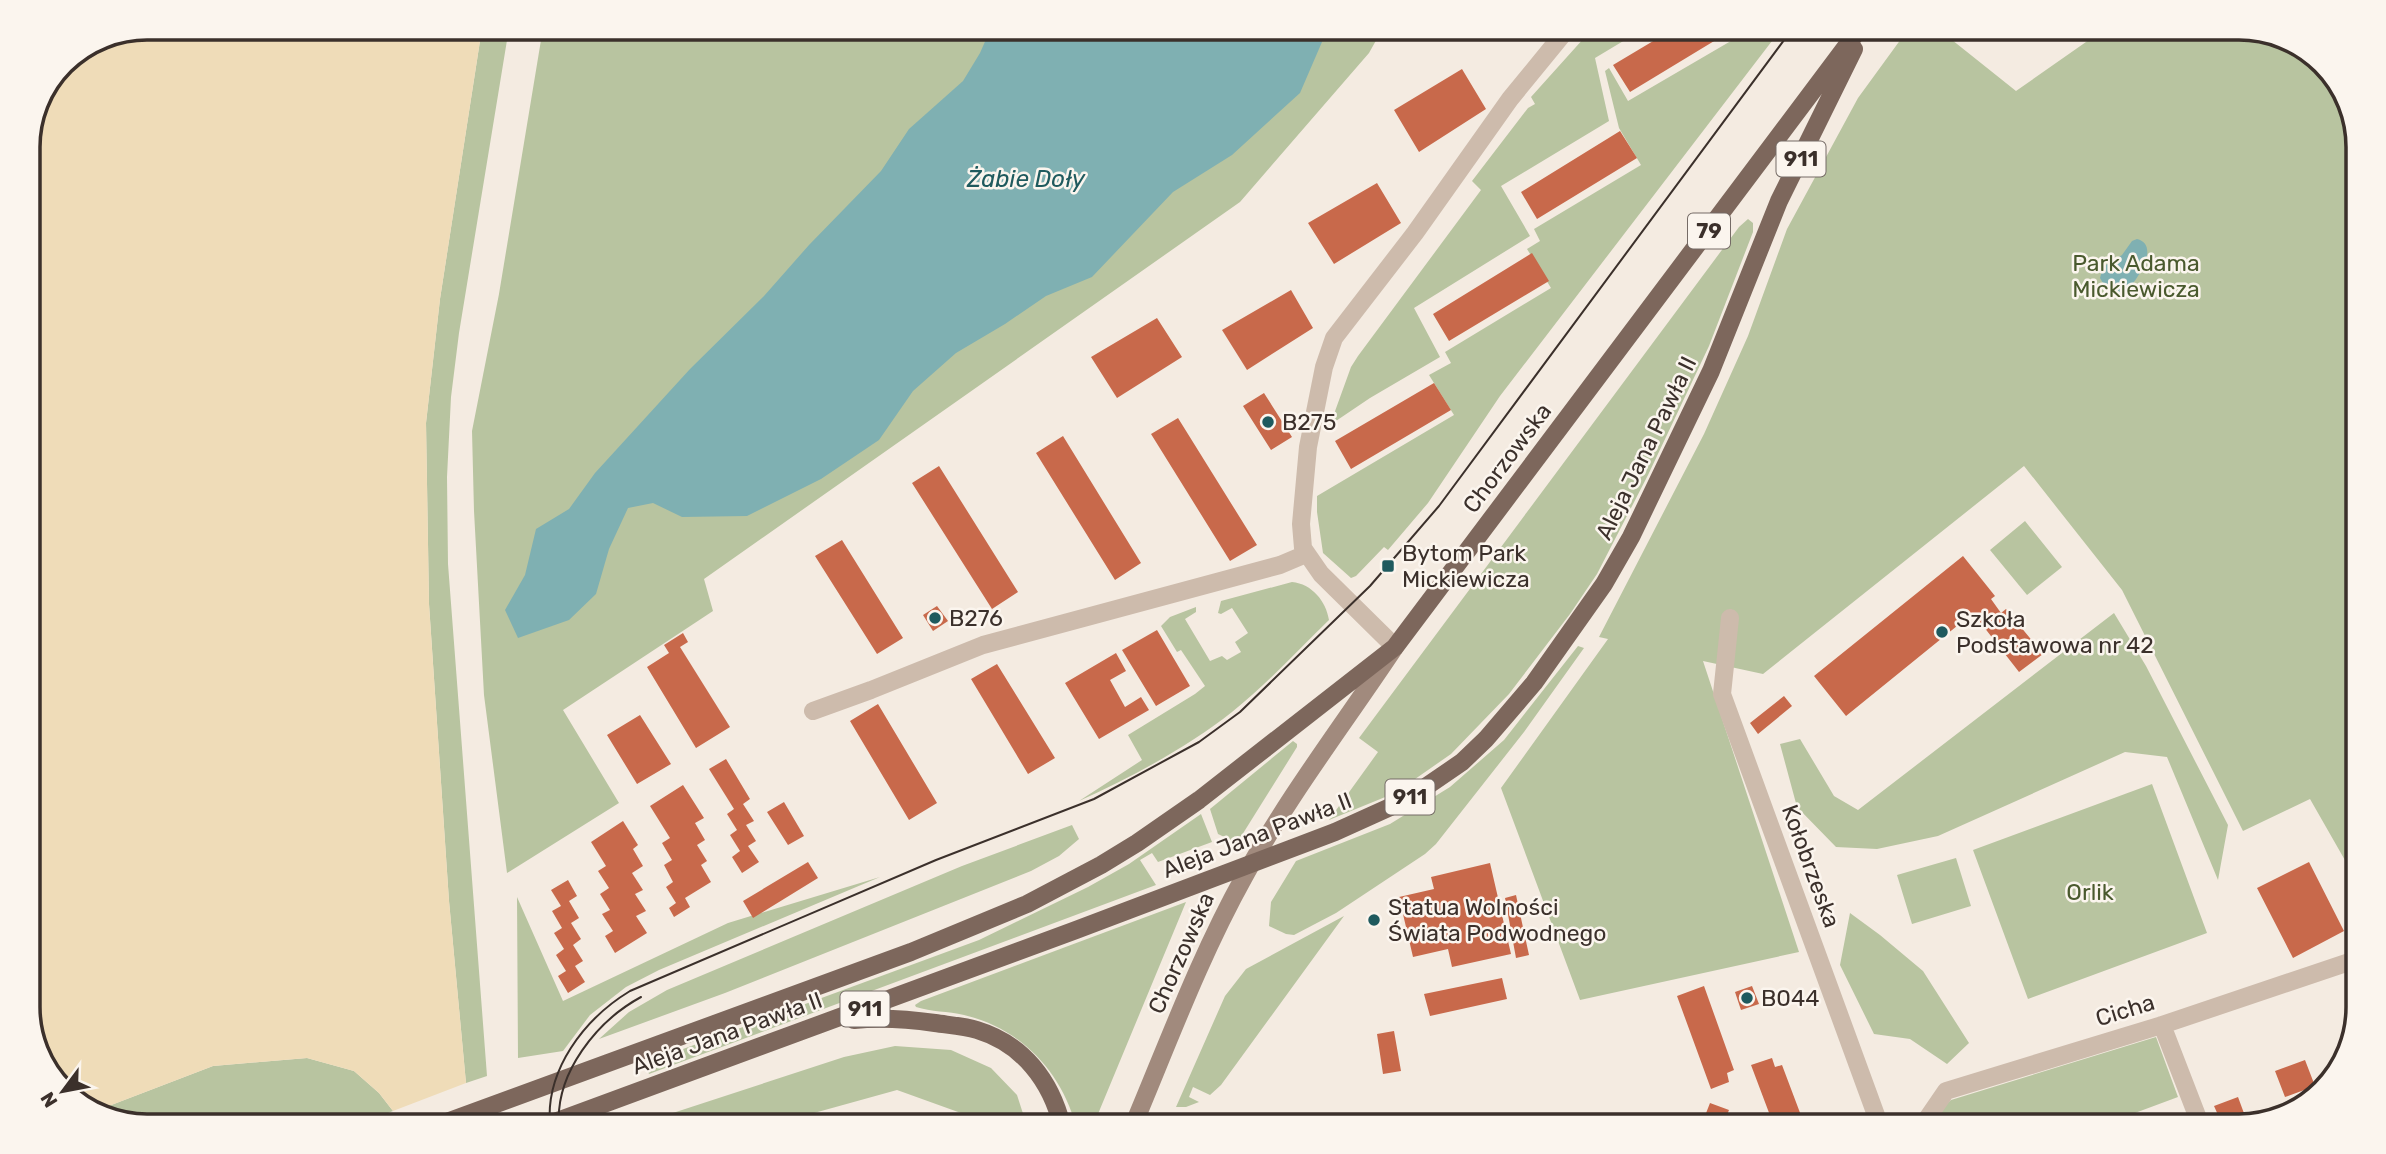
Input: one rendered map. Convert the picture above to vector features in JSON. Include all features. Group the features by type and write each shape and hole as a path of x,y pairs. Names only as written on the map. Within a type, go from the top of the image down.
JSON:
{"main road":[{"name":"Chorzowska","path":"1138,1114 1235,893 1273,827 1395,647 1853,40"},
{"name":"Aleja Jana Pawła II","path":"578,1114 1335,832 1408,799 1462,762 1534,683 1604,584 1712,372 1779,201 1856,40"},
{"name":"Aleja Jana Pawła II","path":"469,1114 911,952 1027,904 1067,884 1169,822 1395,647"},
{"path":"823,1024 879,1017 977,1030 1014,1047 1043,1077 1059,1114"}],"street":[{"path":"1395,647 1321,574 1306,554 1301,524 1308,447 1316,398 1334,338 1415,233 1515,93 1558,40"},
{"path":"813,711 982,645 1280,565 1306,554"},
{"name":"Kołobrzeska","path":"1730,618 1722,694 1876,1114"},
{"name":"Cicha","path":"1930,1114 1946,1091 2162,1025 2346,963"},
{"path":"2162,1025 2195,1114"}],"green space":[{"path":"480,40 507,40 459,333 451,397 447,477 448,564 487,1076 466,1083 449,901 429,604 426,423 440,299"},
{"path":"541,40 1376,40 1369,53 1240,202 704,579 713,611 563,710 619,803 507,873 484,695 472,431 499,294"},
{"path":"1582,40 1625,40 1595,58 1609,121 1501,186 1530,236 1414,308 1440,357 1330,425 1351,367 1481,190 1472,181 1528,108 1535,104 1531,97"},
{"path":"1733,40 1773,40 1500,396 1428,503 1388,550 1384,547 1351,578 1323,553 1317,496 1454,415 1429,375 1451,363 1445,352 1551,288 1527,249 1540,241 1534,229 1641,165 1619,128 1605,71 1609,68 1628,101"},
{"name":"Park Adama Mickiewicza","path":"1900,40 1952,40 2016,91 2089,40 2252,41 2286,51 2298,58 2328,88 2340,113 2346,141 2346,862 2310,799 2243,831 2122,590 2024,466 1763,674 1703,661 1799,952 1580,1000 1501,788 1608,639 1599,637 1704,434 1748,336 1787,229 1858,98"},
{"path":"1748,219 1753,223 1753,232 1709,346 1648,475 1597,574 1570,614 1509,694 1451,754 1395,793 1329,820 1378,752 1359,738 1739,227"},
{"path":"2025,521 2062,567 2027,595 1990,550"},
{"path":"1292,582 1306,586 1317,595 1325,606 1329,620 1257,691 1215,725 1158,761 1079,801 1142,760 1128,735 1205,686 1181,650 1177,652 1161,626 1170,617 1196,607 1196,612 1185,619 1210,661 1222,656 1227,660 1241,652 1235,642 1248,633 1232,608 1218,613 1221,601"},
{"path":"2114,613 2146,666 2228,825 2218,880 2167,757 2125,752 1938,836 1877,849 1836,847 1797,807 1780,744 1800,739 1834,796 1858,810"},
{"path":"1578,646 1584,648 1524,732 1436,844 1425,854 1336,913 1294,935 1269,926 1271,902 1296,861 1390,824 1450,787 1504,740"},
{"path":"1293,741 1297,747 1237,843 1218,834 1210,809"},
{"name":"Orlik","path":"2152,784 2207,933 2028,999 1973,850"},
{"path":"1201,814 1212,842 1158,862 1152,853 1140,860 1156,885 649,1074 645,1063 979,940 1129,864"},
{"path":"1072,825 1079,839 1059,856 1031,871 725,993 599,1039 629,1012 667,990 962,866"},
{"path":"1956,858 1971,906 1912,924 1897,875"},
{"path":"880,877 659,970 626,987 590,1015 563,1051 518,1058 517,897 563,1001 728,923"},
{"path":"1186,902 1098,1114 1072,1114 1049,1070 1020,1041 1003,1030 984,1021 958,1014 916,1007 921,1001"},
{"path":"1850,913 1923,971 1969,1043 1947,1064 1910,1039 1874,1034 1840,965"},
{"path":"1344,916 1221,1085 1210,1095 1193,1087 1189,1097 1199,1102 1186,1107 1176,1107 1225,996 1246,969"},
{"path":"2156,1037 2178,1097 2132,1114 1935,1114 1951,1100"},
{"path":"895,1046 951,1050 991,1068 1017,1095 1023,1114 964,1114 897,1090 810,1114 670,1114 844,1057"},
{"path":"307,1058 354,1071 379,1093 393,1111 385,1114 148,1114 108,1106 213,1066"}],"sand":[{"path":"480,40 440,299 426,423 429,604 449,901 466,1083 393,1111 379,1093 354,1071 307,1058 213,1066 108,1106 98,1102 98,1056 52,1056 46,1041 40,1013 40,141 51,100 62,82 94,55 113,46 134,41"}],"water":[{"name":"Żabie Doły","path":"986,40 1323,40 1300,93 1232,155 1173,192 1092,277 1046,296 956,353 913,391 879,440 821,479 747,516 682,517 653,503 628,508 609,549 596,594 569,620 518,638 505,610 525,575 536,529 569,509 595,473 690,369 764,296 881,171 909,129 963,81"},
{"path":"2137,239 2147,248 2141,272 2126,291 2119,293 2107,290 2100,278 2103,267 2122,255 2132,241"}],"building":[{"path":"1655,40 1716,40 1630,92 1613,65"},
{"path":"1462,69 1486,109 1419,152 1394,110"},
{"path":"1620,131 1637,158 1537,219 1521,192"},
{"path":"1377,183 1401,223 1334,264 1308,223"},
{"path":"1532,253 1549,281 1449,341 1433,314"},
{"path":"1291,290 1313,328 1247,370 1222,330"},
{"path":"1157,318 1182,357 1117,398 1091,357"},
{"path":"1434,383 1451,410 1351,469 1335,441"},
{"name":"B275","path":"1264,393 1292,437 1271,450 1243,406"},
{"path":"1178,418 1257,545 1230,561 1151,434"},
{"path":"1063,436 1141,563 1115,580 1036,453"},
{"path":"939,466 1018,592 992,609 912,483"},
{"path":"842,540 903,638 877,654 815,556"},
{"path":"1963,556 1995,596 1991,599 2001,613 2006,609 2043,654 2019,672 1973,613 1846,716 1814,676"},
{"name":"B276","path":"937,606 948,621 933,631 923,615"},
{"path":"1157,630 1190,686 1156,706 1122,650"},
{"path":"683,633 688,642 680,647 730,727 696,748 647,667 669,653 664,645"},
{"path":"1116,653 1126,671 1110,680 1125,707 1141,697 1149,710 1099,739 1065,683"},
{"path":"997,664 1055,758 1028,774 971,679"},
{"path":"1784,696 1792,706 1758,734 1750,723"},
{"path":"878,704 937,803 909,820 850,721"},
{"path":"640,715 671,764 637,784 607,735"},
{"path":"726,759 750,799 743,804 754,821 746,825 756,841 748,846 759,862 742,873 732,857 740,851 730,835 737,830 727,814 734,809 709,769"},
{"path":"683,785 704,818 695,823 705,840 697,845 707,861 701,865 711,882 685,898 690,907 674,917 669,908 676,903 666,887 673,882 664,865 672,860 662,843 670,838 650,806"},
{"path":"784,802 804,836 788,845 767,812"},
{"path":"623,821 638,845 633,849 643,866 632,873 643,890 635,894 646,911 636,916 647,933 615,953 605,936 613,931 602,914 610,910 600,894 609,888 598,871 606,866 591,842"},
{"path":"808,862 818,878 753,918 743,901"},
{"path":"2309,862 2344,931 2293,958 2257,888"},
{"path":"1490,863 1511,954 1452,967 1448,949 1413,957 1399,897 1434,889 1431,877"},
{"path":"568,880 577,896 569,901 579,918 571,923 581,939 573,945 583,961 575,966 585,982 568,993 558,976 566,971 556,955 564,949 554,933 562,928 552,911 561,906 551,890"},
{"path":"1516,895 1529,955 1516,958 1505,898"},
{"path":"1502,978 1507,999 1430,1016 1424,994"},
{"path":"1704,986 1734,1070 1727,1073 1729,1082 1711,1089 1677,996"},
{"name":"B044","path":"1752,986 1759,1004 1741,1010 1735,992"},
{"path":"1394,1031 1401,1071 1383,1074 1377,1034"},
{"path":"1772,1058 1775,1067 1782,1065 1800,1114 1769,1114 1751,1065"},
{"path":"2305,1060 2314,1082 2306,1089 2285,1097 2275,1071"},
{"path":"2238,1097 2244,1113 2218,1114 2214,1106"},
{"path":"1710,1103 1729,1110 1727,1114 1706,1114"}],"tram line":[{"path":"550,1114 554,1085 571,1048 597,1016 630,991 936,860 1094,799 1199,742 1240,712 1370,586 1439,506 1784,40"},
{"path":"560,1114 564,1087 582,1051 609,1020 641,997"}],"place":[{"name":"B275","path":"1268,422"},
{"name":"Bytom Park Mickiewicza","path":"1388,566"},
{"name":"B276","path":"935,618"},
{"name":"Szkoła Podstawowa nr 42","path":"1942,632"},
{"name":"Statua Wolności Świata Podwodnego","path":"1374,920"},
{"name":"B044","path":"1747,998"}]}
